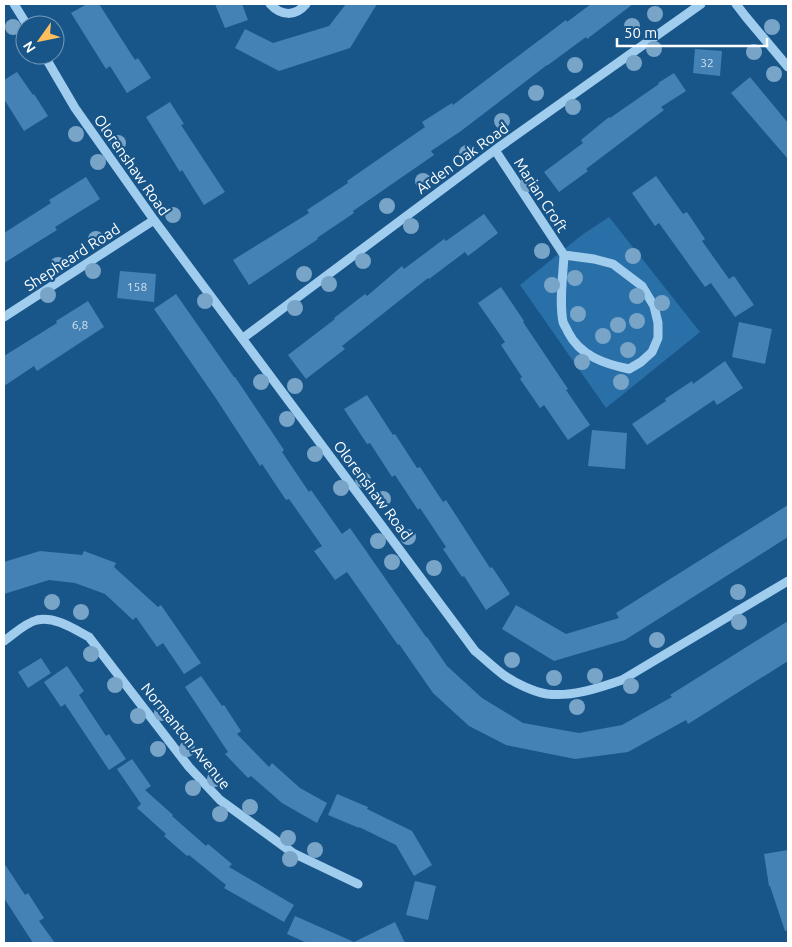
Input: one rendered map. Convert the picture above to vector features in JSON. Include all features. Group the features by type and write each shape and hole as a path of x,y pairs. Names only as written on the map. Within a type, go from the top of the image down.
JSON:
{"street":[{"path":"14,4 21,15"},
{"path":"270,4 282,13 290,14 298,11 306,4"},
{"name":"Arden Oak Road","path":"243,338 495,150 701,4"},
{"path":"736,4 788,67"},
{"name":"Olorenshaw Road","path":"50,65 75,108 154,220 475,650 506,676 531,689 546,694 568,693 601,687 622,680 788,581"},
{"name":"Marian Croft","path":"495,150 564,255 561,298 564,322 572,341 582,351 615,366 629,369 641,362 652,352 658,338 658,322 654,306 642,286 613,264 564,255"},
{"name":"Shepheard Road","path":"4,317 154,220"},
{"name":"Normanton Avenue","path":"4,641 26,625 38,620 54,620 89,637 189,766 220,800 293,853 358,884"}],"shaded area":[{"path":"609,217 700,332 606,408 520,285 582,235"}],"building":[{"path":"87,4 99,4 135,60 138,58 151,78 127,93 110,66 106,69 71,13"},
{"path":"215,4 242,4 248,20 225,28"},
{"path":"346,4 377,4 350,48 279,71 235,48 245,29 273,43 329,26"},
{"path":"591,4 633,4 431,151 434,155 353,211 354,213 318,239 249,285 233,260 309,213 307,210 348,183 347,181 425,127 422,122 452,103 453,105 566,20 567,22"},
{"path":"695,49 722,51 720,76 693,73"},
{"path":"17,72 48,116 24,131 4,99 4,80"},
{"path":"674,73 686,91 661,107 664,110 586,169 588,171 559,192 544,172 583,143 581,140 609,117"},
{"path":"750,77 788,123 788,159 731,93"},
{"path":"170,102 184,124 181,125 225,192 204,205 182,170 180,172 146,117"},
{"path":"656,176 683,214 687,212 705,239 702,241 729,279 734,276 754,305 735,317 711,283 705,287 659,223 655,226 632,193"},
{"path":"86,177 100,199 55,227 57,230 4,263 4,233 51,203 49,200"},
{"path":"484,214 498,233 468,256 465,252 428,278 342,346 345,349 306,379 288,355 365,294 367,296 402,266 404,269 444,239 446,241"},
{"path":"120,271 156,274 154,302 117,298"},
{"path":"501,287 590,425 568,440 544,405 540,408 520,379 522,377 501,345 505,342 478,303"},
{"path":"176,294 235,377 284,450 282,452 309,492 311,490 342,534 350,528 447,666 482,698 523,723 579,733 622,725 672,697 670,695 788,621 788,661 688,724 686,720 628,752 575,759 506,745 469,726 433,693 347,572 335,580 314,551 322,546 289,499 286,500 262,464 260,466 154,309"},
{"path":"88,301 104,327 37,371 34,366 4,386 4,356"},
{"path":"739,322 772,329 765,364 732,357"},
{"path":"725,361 743,388 717,405 714,400 647,445 632,424 666,401 665,399 692,381 693,384"},
{"path":"367,395 417,468 420,467 443,502 446,500 490,568 492,567 510,594 486,610 464,576 462,577 443,549 446,547 420,508 418,510 395,475 392,477 370,443 367,444 344,409"},
{"path":"592,430 627,433 625,469 588,466"},
{"path":"788,505 788,537 625,640 554,661 502,629 516,605 566,634 619,618 616,613"},
{"path":"40,551 82,555 84,551 116,563 114,567 158,607 161,605 201,663 184,674 163,643 157,647 136,617 133,620 105,594 75,583 49,580 4,594 4,562"},
{"path":"41,658 51,673 28,688 18,672"},
{"path":"67,666 84,691 79,695 106,736 109,734 126,759 109,770 65,704 61,707 44,682"},
{"path":"201,676 222,706 224,705 241,731 237,734 269,767 272,763 300,788 327,803 317,823 282,803 251,776 248,778 225,754 228,752 185,687"},
{"path":"132,759 151,786 145,790 172,816 206,846 208,844 232,864 229,867 294,905 284,922 224,888 226,885 189,855 187,856 164,836 166,834 137,808 141,804 117,769"},
{"path":"337,794 368,807 367,809 412,831 432,865 414,876 396,845 359,827 328,815"},
{"path":"788,850 788,930 785,931 769,886 764,854"},
{"path":"4,863 25,895 28,893 44,918 39,921 55,943 33,943 4,898"},
{"path":"415,881 436,886 428,920 406,915"},
{"path":"295,916 354,942 395,922 405,943 307,943 287,934"}]}
